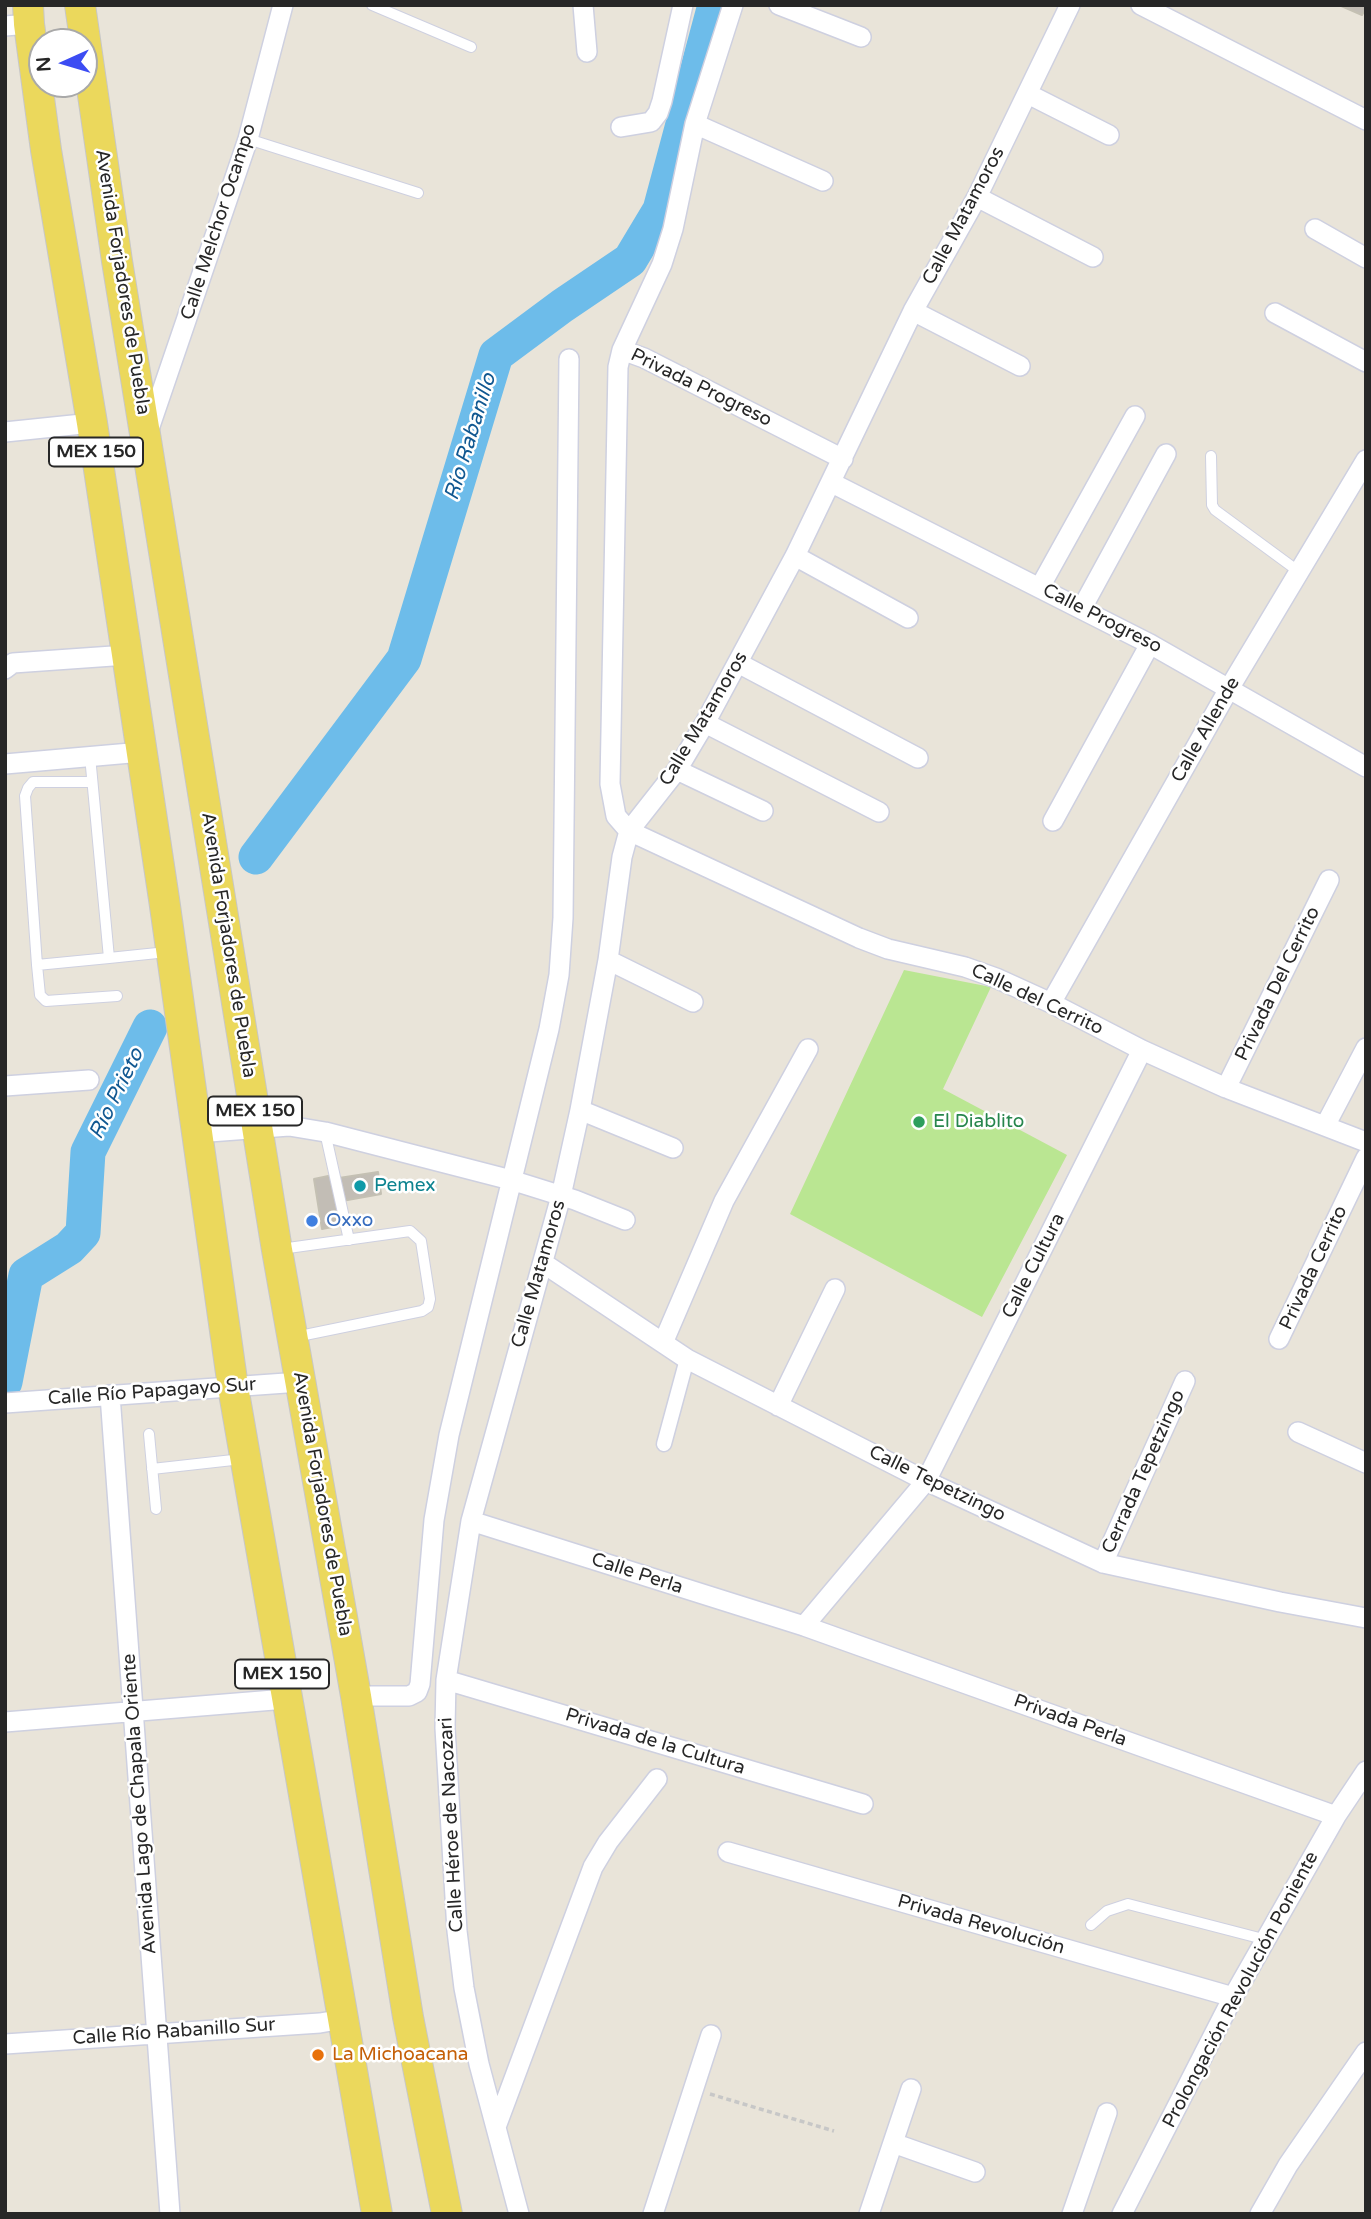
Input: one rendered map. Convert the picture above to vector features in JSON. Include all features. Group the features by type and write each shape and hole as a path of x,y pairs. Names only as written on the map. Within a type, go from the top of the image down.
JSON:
{"main road":[{"name":"Avenida Forjadores de Puebla","path":"80,5 115,247 277,1250 356,1696 408,2017 447,2214"},
{"name":"MEX 150","path":"21,18 92,423 233,1387 377,2214"}],"street":[{"name":"Calle Melchor Ocampo","path":"146,437 248,139 283,5"},
{"path":"583,5 587,52"},
{"path":"621,127 651,122 658,113 683,5"},
{"name":"Privada Progreso","path":"733,5 695,124 673,229 662,264 622,350 644,358 843,458"},
{"path":"779,5 862,37"},
{"name":"Calle Matamoros","path":"471,1521 562,1196 608,960 622,857 629,831 677,770 796,556 913,311 977,197 1070,5"},
{"path":"1141,5 1366,120"},
{"path":"1028,94 1109,135"},
{"path":"695,124 823,181"},
{"path":"977,197 1093,257"},
{"path":"1315,229 1366,258"},
{"path":"913,311 1020,366"},
{"path":"1275,313 1366,362"},
{"path":"622,350 618,367 610,784 616,816 629,831"},
{"path":"356,1696 409,1696 417,1692 420,1684 435,1520 449,1435 549,1029 559,975 563,918 569,359"},
{"path":"1040,587 1135,416"},
{"path":"5,432 92,423"},
{"path":"1082,608 1166,454"},
{"name":"Calle Allende","path":"1051,1003 1230,687 1366,460"},
{"name":"Calle Progreso","path":"832,483 1150,643 1366,766"},
{"path":"796,556 908,618"},
{"path":"1053,821 1150,643"},
{"path":"5,669 13,663 127,655"},
{"path":"738,663 918,758"},
{"path":"705,723 879,812"},
{"path":"5,764 142,752"},
{"path":"677,770 763,811"},
{"name":"Calle del Cerrito","path":"629,831 859,938 888,949 965,967 1051,1003 1142,1050 1226,1087 1366,1142"},
{"name":"Privada Del Cerrito","path":"1226,1087 1329,880"},
{"path":"608,960 693,1002"},
{"path":"1325,1126 1366,1048"},
{"path":"663,1343 724,1201 808,1049"},
{"name":"Calle Cultura","path":"804,1626 926,1481 1142,1050"},
{"path":"5,1086 89,1080"},
{"path":"580,1110 673,1148"},
{"path":"196,1133 289,1126 325,1132 511,1180 625,1220"},
{"name":"Privada Cerrito","path":"1279,1339 1366,1158"},
{"name":"Calle Tepetzingo","path":"543,1263 687,1359 926,1481 1103,1563 1150,1575 1366,1618"},
{"path":"778,1406 835,1289"},
{"path":"664,1444 687,1359"},
{"name":"Cerrada Tepetzingo","path":"1103,1563 1185,1381"},
{"name":"Calle Río Papagayo Sur","path":"5,1403 300,1382"},
{"name":"Avenida Lago de Chapala Oriente","path":"110,1395 170,2214"},
{"path":"1298,1432 1366,1464"},
{"name":"Calle Perla","path":"471,1521 804,1626"},
{"name":"Calle Héroe de Nacozari","path":"471,1521 446,1680 445,1728 457,1931 464,1988 479,2064 519,2214"},
{"name":"Privada Perla","path":"804,1626 1336,1816"},
{"name":"Privada de la Cultura","path":"446,1680 863,1804"},
{"path":"5,1722 286,1699"},
{"name":"Prolongación Revolución Poniente","path":"1122,2214 1233,1997 1336,1816 1366,1770"},
{"name":"Privada de la Cultura","path":"496,2127 593,1867 608,1842 657,1779"},
{"name":"Privada Revolución","path":"728,1852 1233,1997"},
{"name":"Calle Río Rabanillo Sur","path":"5,2044 320,2023 343,2019"},
{"path":"653,2214 711,2035"},
{"path":"1260,2214 1288,2165 1366,2052"},
{"path":"869,2214 911,2089"},
{"path":"1072,2214 1107,2113"},
{"path":"893,2143 975,2172"}],"lane":[{"path":"372,5 471,47"},
{"path":"248,139 418,193"},
{"path":"1210,456 1212,505 1215,510 1298,571"},
{"path":"90,755 109,958"},
{"path":"91,782 33,782 25,796 40,995 46,1001 117,996"},
{"path":"37,965 171,951"},
{"path":"325,1132 349,1240"},
{"path":"277,1250 410,1231 421,1241 430,1299 428,1307 422,1311 292,1338"},
{"path":"149,1434 156,1509"},
{"path":"152,1469 245,1459"},
{"path":"1091,1926 1107,1911 1128,1903 1267,1940"}],"path":[{"path":"694,2090 834,2131"}],"green space":[{"name":"El Diablito","path":"904,970 991,987 943,1089 1067,1155 982,1317 790,1214"}],"building":[{"path":"1339,5 1366,5 1366,8 1362,15"},
{"name":"Pemex","path":"378,1172 381,1194 342,1201 339,1178"},
{"path":"333,1175 342,1225 322,1229 314,1179"}],"waterway":[{"name":"Río Rabanillo","path":"256,857 404,659 496,355 630,260 660,210 715,5"},
{"name":"Río Prieto","path":"5,1382 26,1275 69,1248 83,1233 88,1152 150,1027"}],"place":[{"name":"El Diablito","path":"919,1122"},
{"name":"Pemex","path":"360,1186"},
{"name":"Oxxo","path":"312,1221"},
{"name":"La Michoacana","path":"318,2055"}]}
